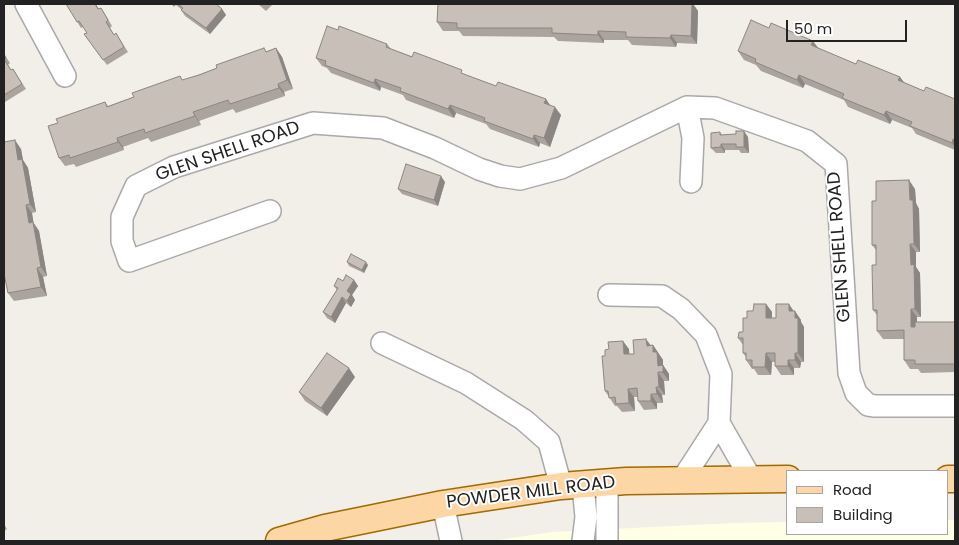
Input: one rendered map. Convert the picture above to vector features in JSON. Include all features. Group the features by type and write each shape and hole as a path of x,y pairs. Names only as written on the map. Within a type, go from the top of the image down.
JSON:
{"main road":[{"name":"POWDER MILL ROAD","path":"279,541 325,528 442,504 584,484 682,480 786,479"}],"street":[{"path":"26,4 65,76"},
{"path":"687,107 694,138 691,182"},
{"name":"GLEN SHELL ROAD","path":"270,211 129,260 122,241 122,217 136,186 174,167 313,123 383,128 435,148 479,169 500,176 520,179 561,168 687,107 715,108 807,141 836,164 849,373 856,393 868,405 875,406 955,406"},
{"path":"609,295 662,296 681,309 706,335 721,374 719,423 682,480"},
{"path":"382,343 466,383 524,420 549,442 584,484 607,541"},
{"path":"719,423 751,480"},
{"path":"582,541 586,517 584,484"},
{"path":"442,504 451,541"}],"shaded area":[{"path":"949,520 955,520 955,541 491,541 552,532 786,522 786,535 949,535"}],"building":[{"path":"66,4 95,4 98,9 101,8 108,20 106,22 114,35 116,33 124,47 103,60 84,34 87,33 79,21 77,22"},
{"path":"178,4 216,4 222,9 206,28 181,10 183,8"},
{"path":"438,4 692,4 691,36 671,35 670,38 626,37 626,32 598,31 598,35 552,33 552,28 457,28 457,23 437,22"},
{"path":"751,20 769,28 771,23 813,41 811,45 856,64 858,60 900,77 898,80 924,91 926,87 955,99 955,140 953,139 952,143 910,126 912,122 886,111 884,115 842,98 844,94 799,75 797,80 755,62 756,59 738,51"},
{"path":"327,26 338,30 339,26 387,44 386,47 412,57 414,52 462,70 461,73 496,86 498,82 546,99 544,103 555,107 544,138 534,135 533,139 484,121 485,118 450,105 448,109 400,91 401,88 375,79 374,83 325,65 326,61 316,58"},
{"path":"264,48 266,52 276,48 287,80 278,84 279,88 230,104 228,100 193,112 195,116 145,133 144,129 117,138 118,142 70,158 69,155 59,158 48,126 58,123 56,119 105,102 107,107 134,97 132,93 180,76 182,80 199,75 217,68 216,65"},
{"path":"4,59 22,84 4,95"},
{"path":"736,131 744,131 744,147 736,147 736,144 721,144 721,147 711,148 711,133 720,132 720,135 736,134"},
{"path":"15,140 18,160 22,159 30,204 26,205 29,223 33,222 41,267 37,268 41,287 8,293 4,274 4,142"},
{"path":"406,164 441,176 434,200 398,189"},
{"path":"909,180 910,200 913,200 914,244 910,244 911,265 914,264 915,309 911,309 911,327 915,327 915,322 955,322 955,364 915,364 915,360 904,360 904,330 877,331 877,310 873,310 872,265 876,265 876,245 872,245 872,201 876,201 876,181"},
{"path":"351,254 366,262 362,270 347,262"},
{"path":"346,275 354,280 347,291 351,294 347,301 342,297 331,317 323,312 338,288 334,286 338,278 343,281"},
{"path":"754,304 766,304 766,318 776,318 776,304 789,304 789,311 795,311 795,318 798,318 798,353 795,353 795,360 788,360 788,366 775,366 775,353 766,353 765,367 752,367 752,360 746,360 746,353 743,353 743,338 738,338 739,332 743,332 743,318 747,318 747,311 753,311"},
{"path":"646,339 647,346 653,345 653,352 657,352 658,366 663,365 663,372 658,372 659,387 656,387 657,394 651,394 651,401 638,401 637,388 628,389 629,403 616,404 615,397 609,398 608,391 605,391 602,356 605,356 605,350 609,349 608,342 623,341 624,354 634,354 633,340"},
{"path":"327,353 349,368 321,408 299,392"}]}
